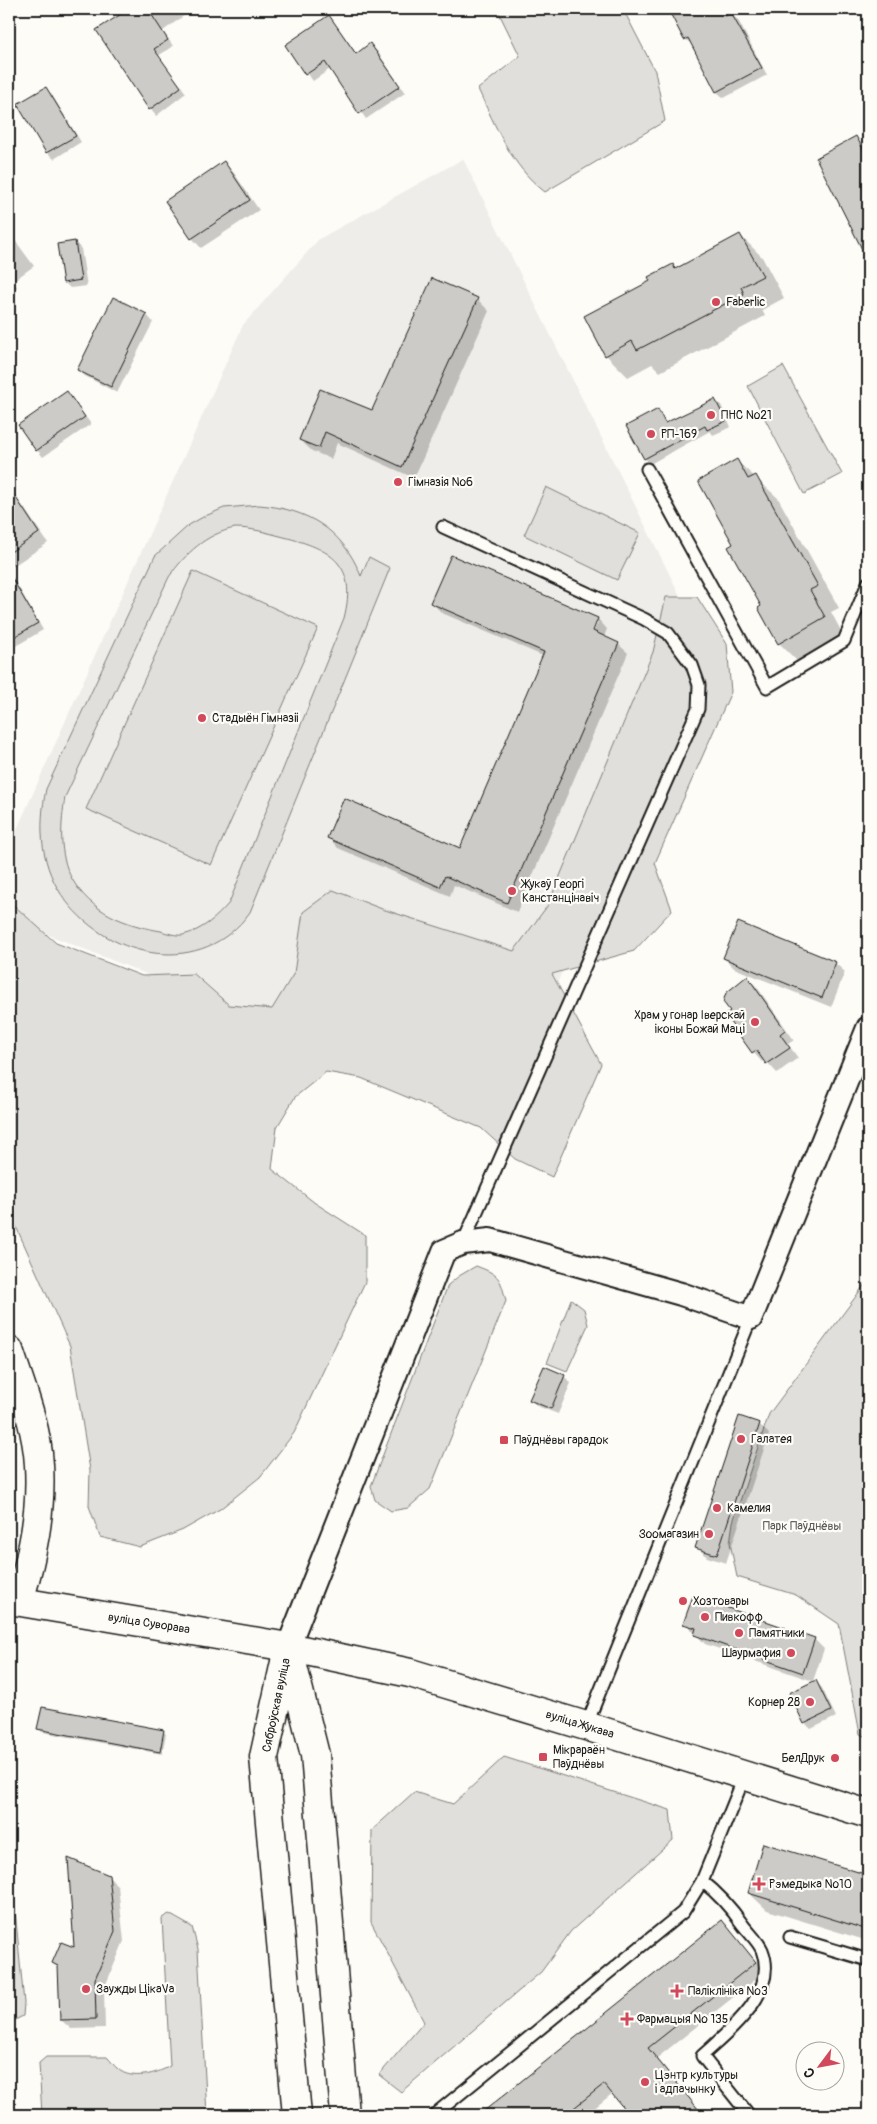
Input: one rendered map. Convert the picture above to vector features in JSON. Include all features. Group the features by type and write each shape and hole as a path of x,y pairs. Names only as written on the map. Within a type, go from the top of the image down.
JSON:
{"main road":[{"path":"9,1350 32,1424 39,1464 39,1506 31,1560 14,1601"},
{"name":"вуліца Суворава","path":"14,1601 288,1647"},
{"name":"вуліца Жукава","path":"288,1647 410,1673 868,1814"},
{"name":"Сяброўская вуліца","path":"288,1647 264,1757 297,2115"},
{"name":"Сяброўская вуліца","path":"288,1647 315,1754 345,2115"}],"street":[{"path":"288,1647 444,1252 463,1243 490,1240 681,1294 751,1318 868,1028"}],"lane":[{"path":"647,468 767,687 844,641 868,583"},
{"path":"443,527 644,619 668,633 692,665 698,685 698,709 463,1243"},
{"path":"586,1726 751,1318"},
{"path":"434,2115 683,1912 702,1881 745,1775"},
{"path":"702,1881 719,1894 761,1948 765,1961 764,1979 757,1996 732,2028 702,2056 749,2115"},
{"path":"790,1937 868,1960"}],"shaded area":[{"name":"Гімназія №6","path":"463,159 702,640 501,1116 9,919 9,847 243,325 319,239"}],"green space":[{"path":"497,9 623,9 655,71 665,121 545,192 533,182 514,158 498,131 478,89 520,56"},
{"path":"783,366 842,474 804,494 748,386"},
{"path":"546,487 640,533 617,580 524,535"},
{"path":"259,505 293,511 308,517 334,534 353,560 361,576 369,557 390,568 250,912 230,933 208,946 183,953 157,953 132,948 107,937 85,921 66,901 57,888 46,861 42,833 43,804 46,789 155,556 189,525 224,508","holes":["241,528 301,542 327,554 337,562 344,572 347,584 347,600 344,618 229,903 203,926 190,933 175,935 122,921 99,908 80,890 72,879 64,859 62,818 65,797 169,577 182,560 206,540 225,531"]},
{"name":"Стадыён Гімназіі","path":"193,571 318,628 211,865 86,809"},
{"path":"666,597 697,597 727,644 731,692 655,863 672,910 634,951 552,974 601,1064 552,1177 515,1159 481,1128 361,1078 326,1072 295,1097 277,1127 272,1169 315,1203 365,1235 365,1282 294,1433 260,1477 220,1509 183,1530 140,1547 100,1537 89,1506 90,1470 70,1346 9,1211 9,901 56,943 142,976 194,974 229,1005 272,1009 294,973 303,912 333,890 382,909 514,951 548,905 653,652"},
{"path":"476,1266 498,1278 506,1301 430,1489 408,1508 391,1511 375,1500 371,1486 448,1285"},
{"name":"Парк Паўднёвы","path":"868,1280 868,1738 860,1734 839,1624 796,1595 737,1577 730,1543 733,1522 769,1414"},
{"path":"571,1299 584,1309 588,1325 567,1371 547,1363"},
{"path":"504,1757 670,1810 673,1840 571,1931 541,1972 401,2092 379,2075 424,2022 371,1922 372,1830 414,1792 453,1804"},
{"path":"9,1848 24,2003 23,2016 9,2023"},
{"path":"169,1914 192,1927 198,1949 207,2115 42,2115 39,2063 46,2057 107,2057 123,2073 130,2075 151,2074 170,2066 162,1918"}],"building":[{"path":"129,9 148,9 168,40 154,49 181,87 149,110 96,30"},
{"path":"668,9 721,9 725,16 731,13 762,68 716,92 688,38 684,40"},
{"path":"329,15 356,54 370,43 400,86 359,114 325,62 305,75 285,45"},
{"path":"46,87 76,136 46,153 17,104"},
{"path":"856,136 868,158 868,261 816,158"},
{"path":"224,161 250,200 191,239 165,201"},
{"path":"740,234 763,276 741,287 744,294 637,350 632,341 605,356 584,316 650,281 648,277 673,264 675,269"},
{"path":"75,241 81,280 63,283 57,244"},
{"path":"432,278 478,298 402,467 325,432 319,448 299,440 320,389 372,410"},
{"path":"113,297 147,314 111,387 77,370"},
{"path":"67,391 85,417 36,451 18,425"},
{"path":"715,399 726,421 707,430 705,426 644,459 626,426 658,409 665,423"},
{"path":"737,459 748,479 756,475 818,586 810,590 825,617 778,644 758,608 761,606 728,547 733,544 698,481"},
{"path":"9,487 39,533 9,553"},
{"path":"451,555 598,618 593,631 619,643 507,903 445,876 440,887 327,838 344,798 460,848 544,652 430,603"},
{"path":"9,573 38,623 9,640"},
{"path":"738,922 836,962 822,998 723,958"},
{"name":"Храм у гонар Іверскай іконы Божай Маці","path":"747,976 785,1030 780,1034 790,1048 766,1064 756,1050 752,1053 725,1015 730,1011 723,1002 726,993"},
{"path":"544,1366 565,1375 551,1409 529,1400"},
{"path":"739,1416 760,1423 717,1555 695,1548"},
{"path":"693,1596 815,1638 803,1673 694,1635 696,1628 683,1624"},
{"name":"Корнер 28","path":"816,1680 831,1711 804,1724 789,1693"},
{"path":"42,1707 164,1730 160,1752 37,1729"},
{"path":"763,1843 868,1875 868,1930 748,1893"},
{"path":"68,1858 109,1875 115,1931 95,1979 96,2019 60,2020 58,1966 52,1963 61,1942 74,1947"},
{"name":"Паліклініка №3","path":"722,1920 756,1962 648,2048 703,2115 629,2115 604,2084 565,2115 479,2115"}],"place":[{"name":"Faberlic","path":"716,302"},
{"name":"ПНС №21","path":"711,415"},
{"name":"РП-169","path":"651,434"},
{"name":"Гімназія №6","path":"398,482"},
{"name":"Стадыён Гімназіі","path":"202,718"},
{"name":"Жукаў Георгі Канстанцінавіч","path":"512,891"},
{"name":"Храм у гонар Іверскай іконы Божай Маці","path":"755,1022"},
{"name":"Галатея","path":"741,1439"},
{"name":"Паўднёвы гарадок","path":"504,1440"},
{"name":"Камелия","path":"717,1508"},
{"name":"Зоомагазин","path":"709,1534"},
{"name":"Хозтовары","path":"683,1601"},
{"name":"Пивкофф","path":"705,1617"},
{"name":"Памятники","path":"739,1633"},
{"name":"Шаурмафия","path":"791,1653"},
{"name":"Корнер 28","path":"810,1702"},
{"name":"Мікрараён Паўднёвы","path":"543,1757"},
{"name":"БелДрук","path":"835,1758"},
{"name":"Рэмедыка №10","path":"759,1884"},
{"name":"Заужды ЦікаVа","path":"86,1989"},
{"name":"Паліклініка №3","path":"677,1991"},
{"name":"Фармацыя № 135","path":"627,2019"},
{"name":"Цэнтр культуры і адпачынку","path":"645,2082"}]}
